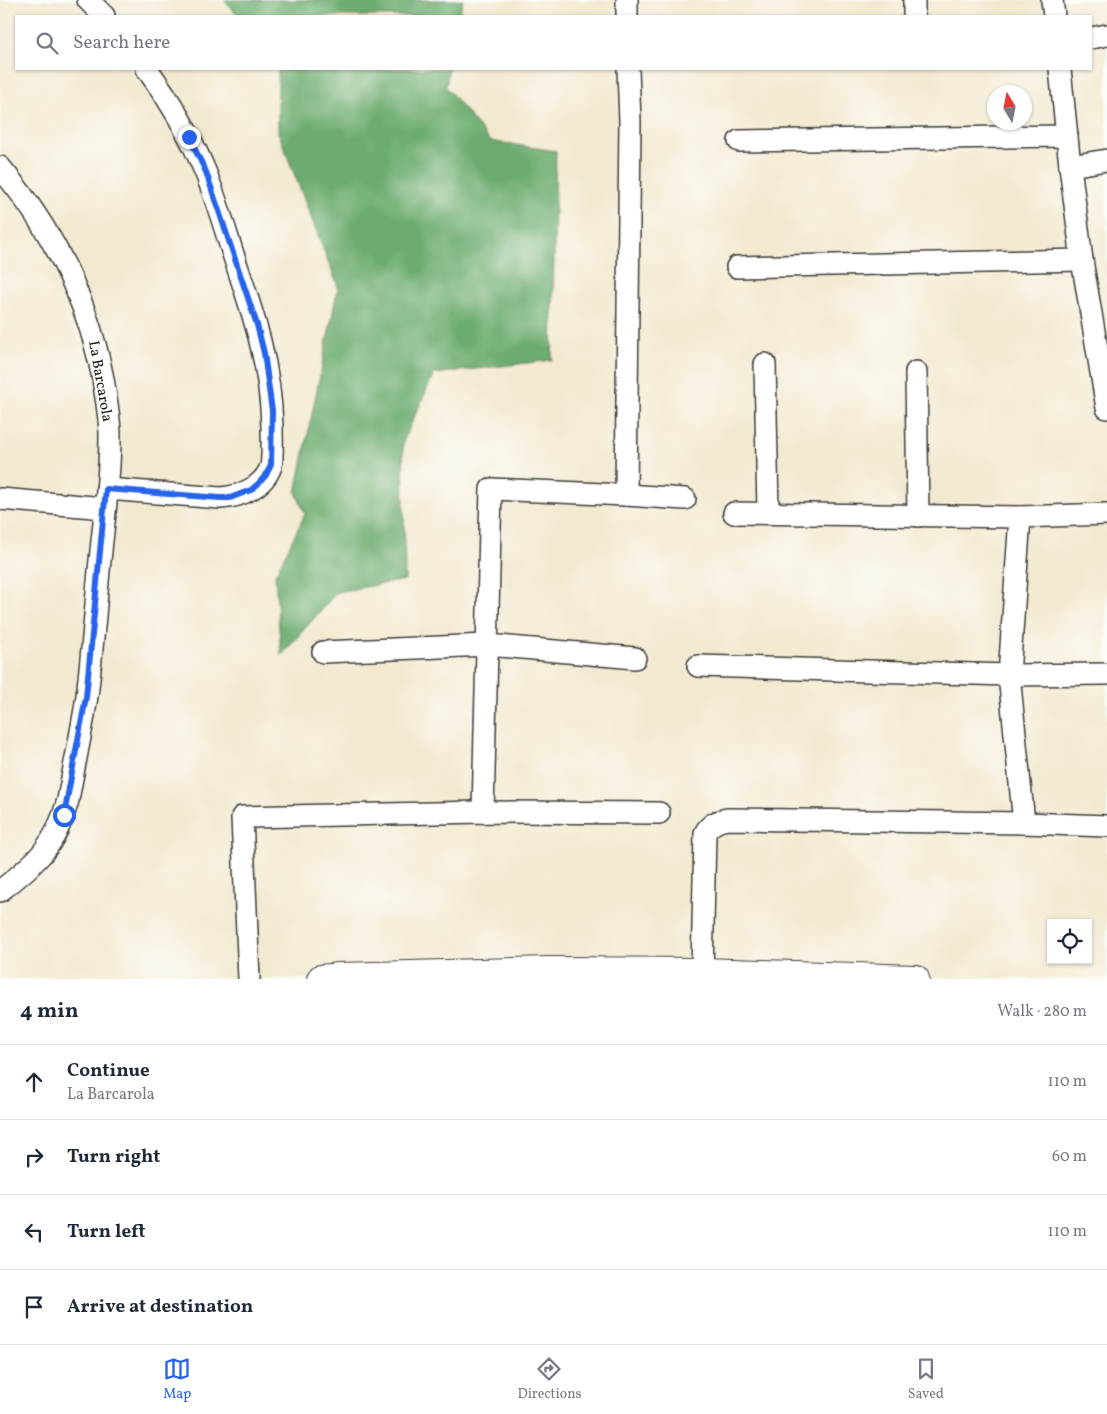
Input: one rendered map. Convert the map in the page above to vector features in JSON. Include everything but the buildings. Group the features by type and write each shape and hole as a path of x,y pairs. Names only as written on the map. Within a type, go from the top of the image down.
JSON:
{"main road":[{"path":"321,979 550,971 702,972 915,979"}],"street":[{"path":"88,0 103,15"},
{"path":"626,0 627,15"},
{"path":"914,0 914,15"},
{"path":"1052,0 1054,15"},
{"path":"1092,38 1107,35"},
{"path":"0,499 230,498 251,490 259,483 271,465 272,411 264,353 257,325 206,172 170,103 148,70"},
{"path":"626,495 630,122 628,70"},
{"path":"1060,70 1082,260 1097,290 1107,408"},
{"path":"739,142 1067,136"},
{"path":"1070,166 1107,160"},
{"name":"La Barcarola","path":"0,167 34,211 62,258 78,291 100,362 110,435 106,499 86,697 64,815 48,846 35,862 0,891"},
{"path":"737,267 1082,260"},
{"path":"765,364 768,512"},
{"path":"916,372 918,516"},
{"path":"482,812 491,489 684,499"},
{"path":"734,512 1020,517 1107,514"},
{"path":"1020,517 1009,674 1024,823"},
{"path":"323,652 487,645 636,658"},
{"path":"698,666 1009,674 1107,674"},
{"path":"249,979 242,817 482,812 659,813"},
{"path":"702,972 705,833 708,828 719,821 727,819 1107,826"}],"green space":[{"path":"224,0 463,0 459,15 237,15"},
{"path":"278,70 449,70 446,87 490,141 556,151 552,360 434,374 403,442 405,580 337,592 281,656 275,575 305,514 296,492 338,287 278,132"}],"route":[{"path":"64,815 86,697 106,489 230,498 251,490 266,475 271,465 272,411 264,353 257,325 206,172 189,137"}]}
